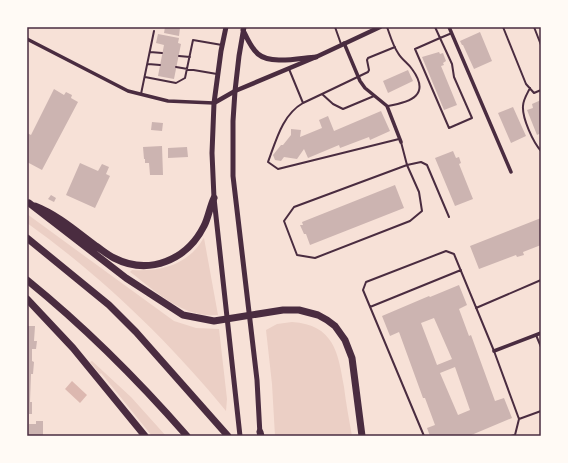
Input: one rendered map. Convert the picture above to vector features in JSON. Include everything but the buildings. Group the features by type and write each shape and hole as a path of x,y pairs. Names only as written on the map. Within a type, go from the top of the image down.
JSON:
{"highway":[{"path":"28,203 48,211 113,258 135,265 147,265 167,261 183,253 190,246 204,225 214,198"},
{"path":"28,203 126,278 168,306 191,318 214,321 228,320 283,310 299,310 318,315 334,326 345,340 352,358 362,436"},
{"path":"27,238 109,305 136,332 228,436"},
{"path":"27,280 89,334 136,379 187,436"},
{"path":"27,299 73,348 145,436"}],"main road":[{"path":"226,27 214,103 212,153 214,198 239,434"},
{"path":"244,29 254,49 263,58 275,60 316,57"},
{"path":"244,29 235,91 233,121 233,176 241,256 250,316 257,380 261,435"}],"street":[{"path":"27,39 116,86 141,95 168,101 214,103 235,91 316,57 380,27"},
{"path":"449,27 511,172"},
{"path":"343,44 365,88 387,106 400,140"},
{"path":"494,350 541,334"}],"lane":[{"path":"335,27 343,44"},
{"path":"387,27 396,52 412,69 420,84 419,93 414,98 400,104 387,106"},
{"path":"435,27 440,38 452,64 454,77 472,118 449,128 415,49 440,38 452,33"},
{"path":"503,27 526,84 534,93 541,90"},
{"path":"534,27 541,45"},
{"path":"141,95 154,31"},
{"path":"145,77 176,83 185,78 193,40 223,45"},
{"path":"395,47 368,58 369,70 359,77 298,106 282,125 268,162 278,169 400,140 407,165 419,192 422,211 410,221 315,258 297,255 284,221 294,207 407,165 421,162 427,165 449,217"},
{"path":"150,52 162,53"},
{"path":"179,56 190,57"},
{"path":"148,64 160,65"},
{"path":"176,67 218,74"},
{"path":"288,68 303,103"},
{"path":"530,88 523,104 523,112 531,136 541,151"},
{"path":"322,94 333,104 343,109 375,96"},
{"path":"424,436 363,290 366,282 446,250 454,254 461,270 494,350 519,419 515,435 512,436"},
{"path":"370,307 461,270"},
{"path":"476,308 541,280"},
{"path":"536,335 541,347"},
{"path":"519,419 541,411"}],"shaded area":[{"path":"27,214 174,321 196,328 219,329 227,399 226,411 181,360 132,310 81,264 27,223"},
{"path":"204,238 218,315 205,315 181,308 160,295 130,272 132,270 153,270 163,268 181,261 197,248"},
{"path":"292,322 306,324 317,328 332,342 339,362 352,436 275,436 272,384 266,330 277,324"},
{"path":"92,361 131,397 166,436 152,436 101,373 100,374 90,362"},
{"path":"72,381 87,395 80,403 65,389"}]}
